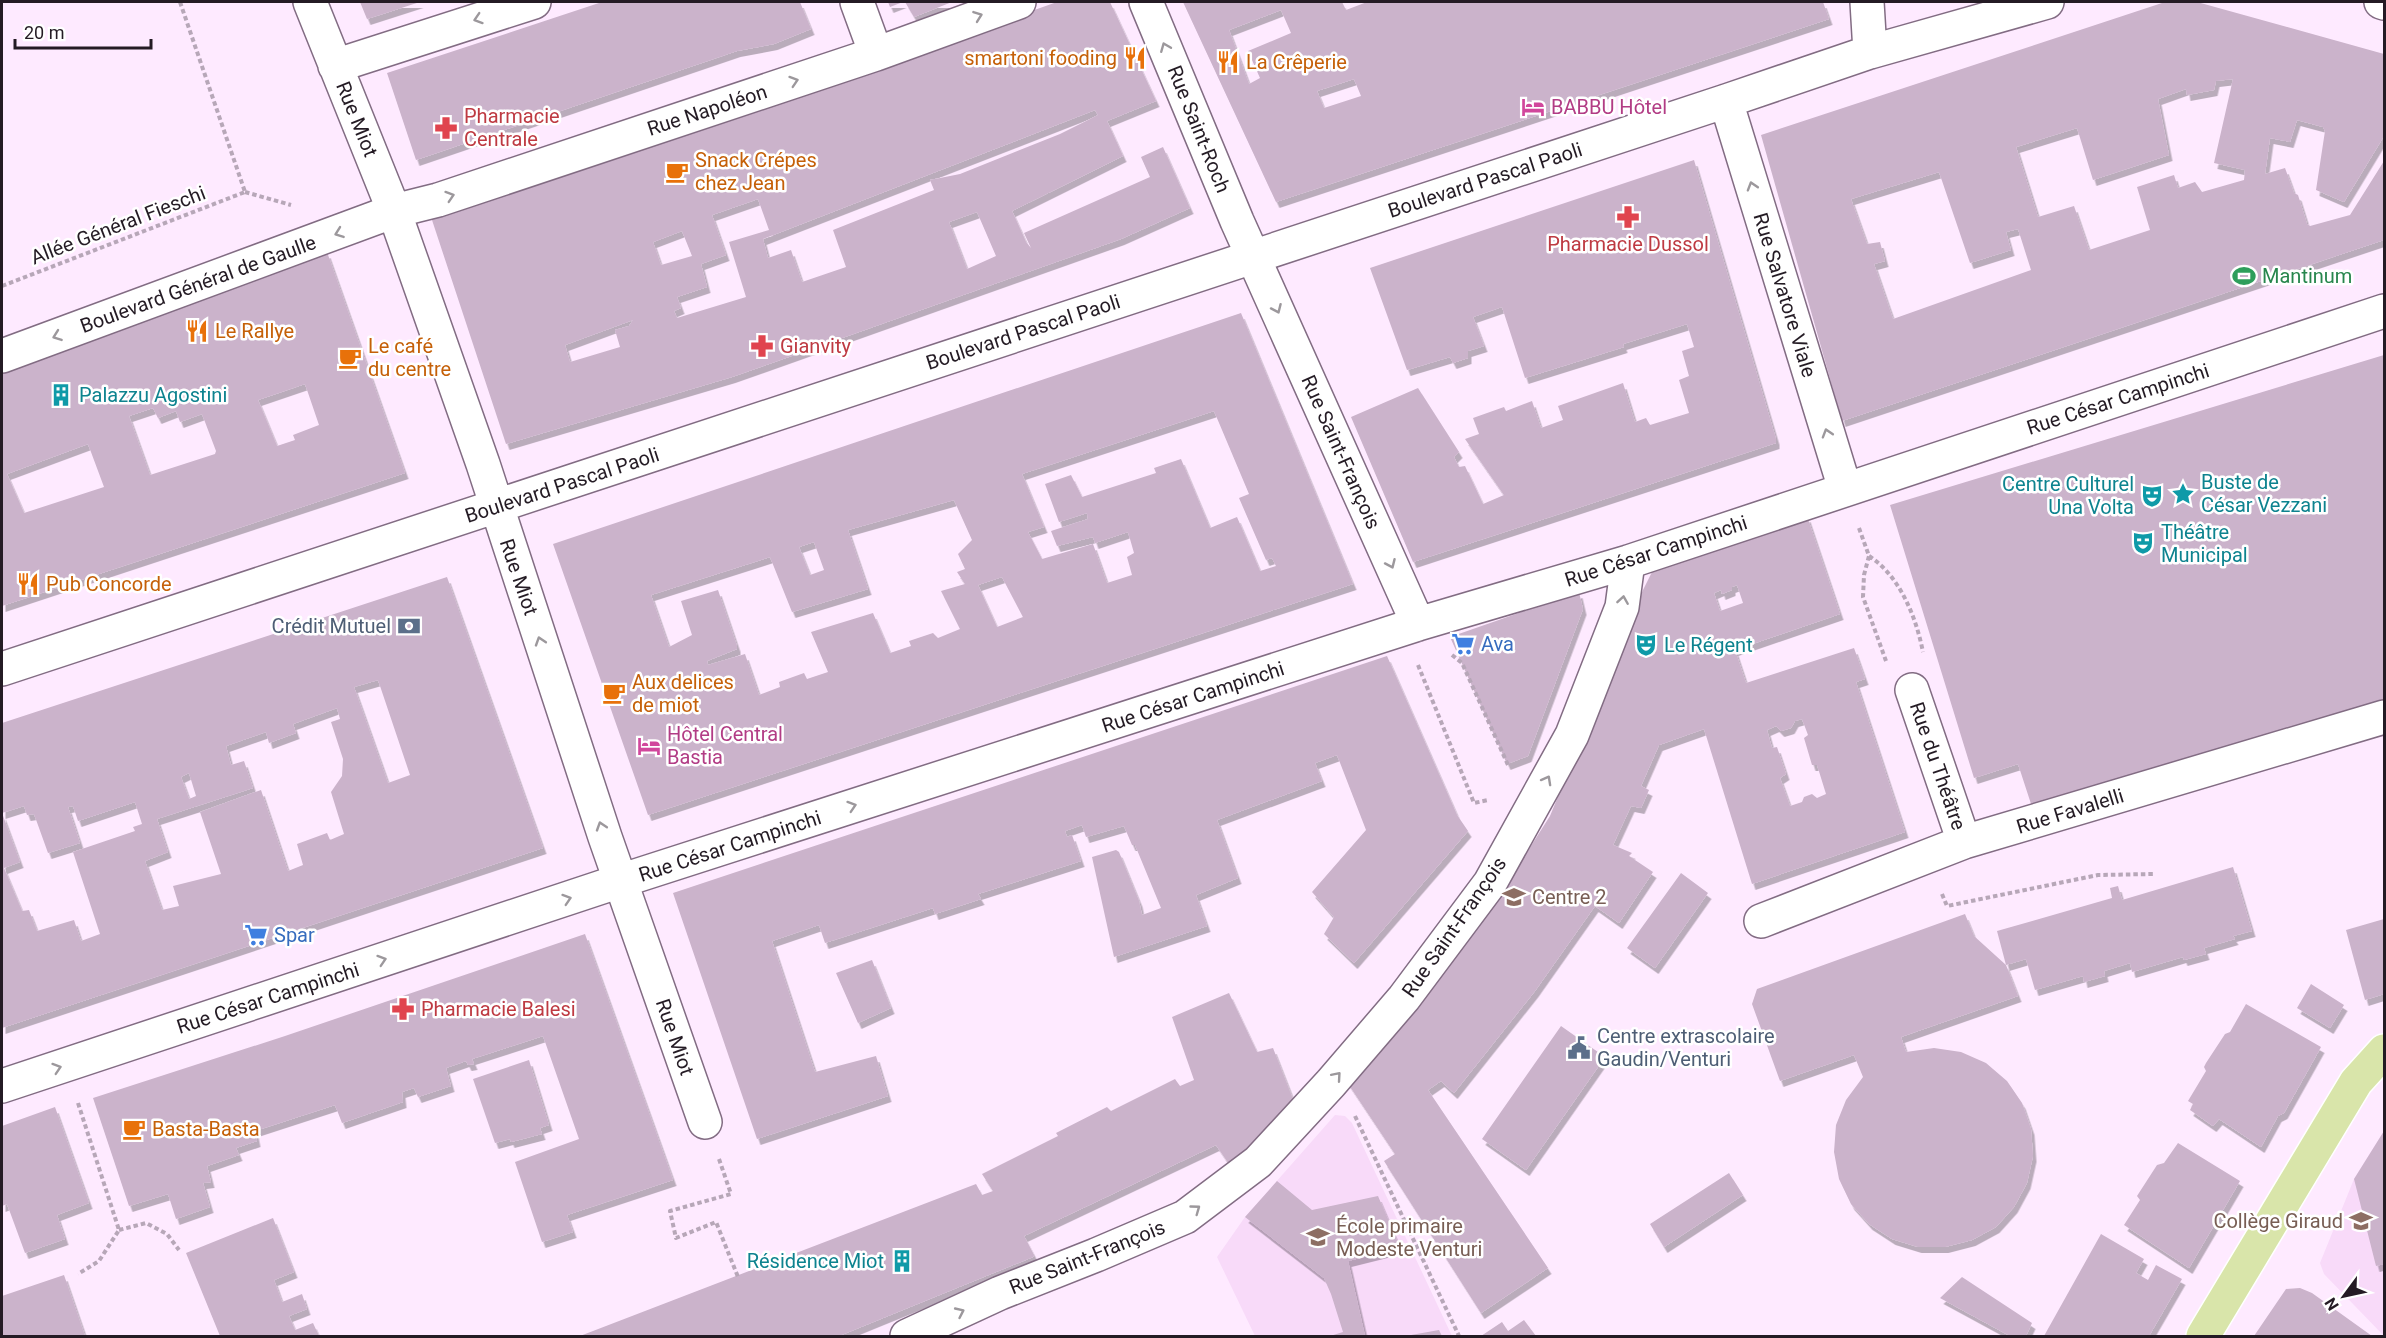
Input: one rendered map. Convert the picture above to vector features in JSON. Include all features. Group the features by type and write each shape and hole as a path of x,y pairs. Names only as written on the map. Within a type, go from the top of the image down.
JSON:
{"main road":[{"path":"2204,1336 2356,1082 2385,1051"}],"street":[{"name":"Rue Miot","path":"310,2 394,211 483,464 620,881 705,1122"},
{"path":"335,66 534,2"},
{"path":"857,2 876,54"},
{"name":"Rue Napoléon","path":"394,211 438,200 876,54 1019,2"},
{"name":"Rue Saint-Roch","path":"1146,2 1237,221 1254,256"},
{"path":"1867,2 1870,52"},
{"name":"Boulevard Pascal Paoli","path":"2,669 1870,52 2047,2"},
{"name":"Rue Salvatore Viale","path":"1726,101 1845,489"},
{"name":"Boulevard Général de Gaulle","path":"2,356 394,211"},
{"name":"Rue Saint-François","path":"1254,256 1418,624"},
{"name":"Rue César Campinchi","path":"2,1086 620,881 1418,624 1628,562 2385,311"},
{"name":"Rue Saint-François","path":"907,1336 1000,1293 1185,1217 1258,1162 1332,1083 1404,998 1483,893 1519,831 1572,735 1622,607 1628,562"},
{"name":"Rue du Théâtre","path":"1912,690 1964,842"},
{"name":"Rue Favalelli","path":"1761,921 1964,842 2385,717"}],"path":[{"name":"Allée Général Fieschi","path":"2,286 245,192 180,2"},
{"path":"1869,556 1882,564 1907,602 1923,650 1923,676 1912,690 1898,683 1889,669 1863,597 1864,575 1869,556"},
{"path":"1418,624 1462,663 1508,766"},
{"path":"1418,624 1418,665 1474,803 1498,799 1519,831"},
{"path":"1947,906 2098,875 2154,874"},
{"path":"65,1065 119,1230"},
{"path":"1332,1083 1359,1122 1459,1336"},
{"path":"705,1122 731,1194 670,1211 676,1238 716,1222 738,1277"},
{"path":"78,1274 99,1262 119,1230 146,1222 167,1234 178,1250"}],"shaded area":[{"name":"École primaire Modeste Venturi","path":"1335,1115 1345,1116 1352,1123 1452,1336 1255,1336 1217,1257 1245,1217"},
{"name":"Collège Giraud","path":"2384,1131 2384,1336 2324,1274 2320,1263 2354,1179"}],"building":[{"path":"360,2 420,2 367,19"},
{"path":"602,2 800,2 811,29 774,44 737,51 416,160 387,73"},
{"path":"888,2 903,2 890,7"},
{"path":"905,2 952,2 914,17"},
{"path":"1057,2 1110,2 1156,101 1107,121 1123,156 1012,211 1031,248 1024,233 1150,177 1141,157 1163,147 1190,208 1121,239 732,377 506,444 431,217 559,177 611,156 770,103 828,88 895,59","holes":["1095,110 1098,115 1060,134 960,174 930,180 934,190 833,230 846,267 802,282 791,250 768,258 763,239","758,199 769,230 729,242 746,297 677,318 674,311 681,308 677,297 707,287 701,264 726,255 712,215","977,212 996,256 967,269 949,222","682,231 692,256 661,265 653,242","633,320 629,326 615,330 620,347 570,362 565,345"]},
{"path":"1183,2 1342,2 1346,10 1367,2 1823,2 1829,19 1276,202","holes":["1281,10 1291,33 1248,51 1260,78 1249,84 1229,30","1354,79 1361,96 1324,108 1317,91"]},
{"path":"2165,2 2197,2 2384,54 2384,136 2344,202 2316,190 2325,131 2323,127 2297,120 2290,142 2270,138 2265,174 2285,168 2294,193 2298,195 2307,224 2310,226 2350,215 2384,161 2384,240 1842,421 1761,135","holes":["2233,79 2214,163 2245,170 2244,180 2202,192 2195,182 2178,188 2174,175 2137,187 2150,230 2089,250 2074,206 2038,217 2016,147 2077,128 2093,180 2169,155 2158,99 2186,89 2187,95 2214,90 2216,81","1939,172 1970,263 2011,250 2006,232 2018,229 2031,270 1893,319 1874,264 1885,261 1880,242 1867,244 1851,199"]},
{"path":"1694,160 1776,443 1413,562 1351,417 1418,388 1459,452 1454,457 1459,467 1465,466 1483,504 1504,495 1465,439 1479,434 1473,418 1504,407 1506,411 1532,401 1541,428 1563,420 1558,406 1623,383 1635,422 1646,418 1650,425 1689,413 1679,380 1689,376 1682,351 1694,347 1687,324 1623,344 1624,347 1525,378 1502,307 1473,317 1484,346 1468,351 1468,358 1453,363 1450,357 1407,370 1370,268"},
{"path":"327,252 405,473 2,606 2,374","holes":["305,384 319,425 293,435 295,440 277,446 258,400","153,408 158,418 176,411 180,422 202,414 216,451 215,454 150,475 129,416","88,444 104,487 24,513 7,474"]},
{"path":"1241,313 1353,584 648,815 553,544","holes":["1214,411 1249,494 1239,498 1266,560 1272,558 1276,566 1260,571 1237,517 1210,528 1181,459 1154,468 1156,473 1082,497 1071,475 1045,484 1059,522 1087,513 1088,519 1051,531 1057,546 1093,537 1095,543 1128,532 1134,553 1127,557 1132,575 1107,583 1093,544 1042,559 1028,532 1044,527 1022,474","954,500 972,540 958,554 965,569 957,572 965,584 941,591 960,629 938,638 933,633 909,641 911,646 890,653 873,613 811,632 828,672 807,679 804,673 779,682 780,687 759,695 745,654 708,665 707,661 737,649 718,590 681,601 692,635 669,647 651,595 770,557 792,612 868,589 848,530","814,542 824,570 810,575 799,547","1002,577 1023,617 997,627 978,585"]},
{"name":"Théâtre Municipal","path":"2384,355 2384,700 2032,807 2018,764 1974,778 1890,505"},
{"path":"1807,516 1840,614 1735,650 1746,683 1854,648 1865,679 1856,682 1905,832 1752,884 1704,729 1659,745 1641,786 1649,790 1641,808 1631,806 1613,845 1632,853 1629,856 1653,872 1619,923 1595,906 1535,991 1454,1093 1441,1081 1428,1090 1548,1268 1481,1313 1384,1161 1395,1154 1347,1082 1508,882 1550,816 1654,568","holes":["1737,585 1743,603 1720,611 1714,593 1721,590 1722,594","1802,719 1808,735 1804,738 1812,765 1817,765 1826,794 1817,798 1812,794 1804,797 1802,802 1790,806 1780,778 1786,774 1777,747 1772,748 1767,730 1776,726 1781,731 1791,728 1795,721"]},
{"path":"447,577 543,848 2,1028 2,813 2,723","holes":["378,680 410,775 388,783 354,687","337,708 340,719 331,722 343,759 342,776 331,792 344,834 330,840 327,833 297,844 303,865 288,871 261,790 200,812 221,874 173,886 179,906 162,910 145,861 168,852 157,819 253,788 244,761 231,765 226,746 266,732 269,743 296,733 293,724","189,773 196,796 189,799 181,777","135,802 142,824 133,827 135,831 73,852 100,934 81,941 74,920 37,931 29,910 22,911 4,868 20,862 2,813 24,806 27,815 34,814 48,853 80,843 68,807 73,806 78,821"]},
{"path":"1579,592 1583,609 1528,756 1507,764 1450,637"},
{"path":"1387,656 1457,815 1468,831 1354,963 1324,934 1334,917 1312,892 1366,830 1337,755 1315,763 1322,781 1217,820 1238,878 1196,895 1207,926 1114,957 1092,857 1116,850 1119,852 1139,901 1142,915 1161,908 1135,845 1132,845 1124,826 1086,837 1082,825 1065,831 1067,837 1072,835 1081,861 978,894 981,899 935,914 933,908 825,943 819,925 772,941 815,1072 876,1056 888,1096 757,1139 673,893"},
{"path":"2233,867 2252,931 2233,936 2235,939 2204,948 2206,954 2184,960 2183,957 2132,972 2130,963 2104,971 2105,976 2084,982 2083,976 2035,990 2026,959 2006,965 1997,931 2112,898 2110,888 2118,886 2122,900"},
{"path":"1681,873 1708,893 1655,968 1627,948"},
{"path":"1965,914 1974,936 2006,965 2018,996 1901,1037 1906,1052 1934,1048 1961,1052 1986,1063 2007,1081 2022,1103 2031,1129 2033,1156 2027,1183 2014,1207 1996,1227 1972,1240 1945,1247 1918,1247 1892,1239 1869,1224 1851,1204 1839,1179 1834,1152 1836,1125 1846,1100 1863,1077 1854,1055 1780,1081 1752,1004 1757,989"},
{"path":"2384,919 2384,994 2365,1000 2346,930"},
{"path":"585,934 673,1180 567,1215 573,1232 542,1242 515,1162 579,1139 543,1036 472,1059 474,1064 468,1065 466,1061 446,1068 451,1086 418,1097 414,1088 402,1092 403,1102 342,1123 335,1105 255,1131 257,1141 236,1148 239,1155 207,1166 211,1182 203,1183 210,1207 176,1219 168,1194 129,1206 93,1098 285,1036"},
{"path":"872,960 891,1008 858,1023 836,973"},
{"path":"2311,984 2344,1005 2330,1028 2297,1008"},
{"path":"1229,993 1257,1052 1273,1048 1296,1107 1229,1164 1216,1145 1024,1236 1033,1257 839,1336 580,1336 976,1184 982,1195 993,1191 982,1174 1058,1136 1056,1133 1107,1107 1111,1111 1175,1079 1180,1086 1194,1080 1172,1017"},
{"path":"2246,1004 2321,1047 2284,1113 2278,1116 2261,1147 2219,1119 2213,1126 2190,1110 2193,1104 2188,1101 2206,1071 2204,1067 2206,1063 2225,1034 2230,1032"},
{"path":"1561,1026 1605,1057 1526,1170 1482,1139"},
{"path":"529,1060 549,1125 540,1128 542,1134 511,1142 510,1139 495,1143 473,1079"},
{"path":"55,1107 89,1203 57,1215 65,1239 25,1253 7,1204 2,1206 2,1126"},
{"path":"2384,1131 2384,1264 2376,1266 2354,1179"},
{"path":"2178,1143 2240,1181 2189,1268 2124,1225 2140,1200 2137,1196 2157,1165 2164,1163"},
{"path":"1729,1173 1743,1195 1664,1247 1650,1224"},
{"path":"1277,1181 1312,1210 1378,1196 1400,1248 1348,1261 1365,1336 1330,1336 1343,1332 1324,1278 1245,1217"},
{"path":"273,1218 294,1272 274,1280 282,1302 302,1294 307,1309 289,1316 295,1330 313,1323 319,1336 220,1336 186,1253"},
{"path":"2101,1234 2144,1259 2136,1273 2148,1280 2156,1265 2182,1279 2149,1336 2044,1336"},
{"path":"64,1275 85,1336 2,1336 2,1296"},
{"path":"1962,1277 2032,1323 2026,1336 2010,1336 1940,1298"},
{"path":"2300,1288 2312,1293 2372,1336 2254,1336 2286,1289"},
{"path":"1524,1320 1536,1336 1481,1336 1502,1322 1508,1331"},
{"path":"1439,1330 1442,1336 1411,1336 1411,1335"}],"place":[{"name":"smartoni fooding","path":"1135,58"},
{"name":"La Crêperie","path":"1228,62"},
{"name":"BABBU Hôtel","path":"1533,107"},
{"name":"Pharmacie Centrale","path":"446,128"},
{"name":"Snack Crépes chez Jean","path":"677,172"},
{"name":"Pharmacie Dussol","path":"1628,217"},
{"name":"Mantinum","path":"2244,276"},
{"name":"Le Rallye","path":"197,331"},
{"name":"Gianvity","path":"762,346"},
{"name":"Le café du centre","path":"350,358"},
{"name":"Palazzu Agostini","path":"61,395"},
{"name":"Buste de César Vezzani","path":"2183,494"},
{"name":"Centre Culturel Una Volta","path":"2152,496"},
{"name":"Théâtre Municipal","path":"2143,543"},
{"name":"Pub Concorde","path":"28,584"},
{"name":"Crédit Mutuel","path":"409,626"},
{"name":"Ava","path":"1463,644"},
{"name":"Le Régent","path":"1646,645"},
{"name":"Aux delices de miot","path":"614,693"},
{"name":"Hôtel Central Bastia","path":"649,746"},
{"name":"Centre 2","path":"1514,897"},
{"name":"Spar","path":"256,935"},
{"name":"Pharmacie Balesi","path":"403,1009"},
{"name":"Centre extrascolaire Gaudin/Venturi","path":"1579,1048"},
{"name":"Basta-Basta","path":"134,1129"},
{"name":"Collège Giraud","path":"2361,1221"},
{"name":"École primaire Modeste Venturi","path":"1318,1237"},
{"name":"Résidence Miot","path":"902,1261"}]}
